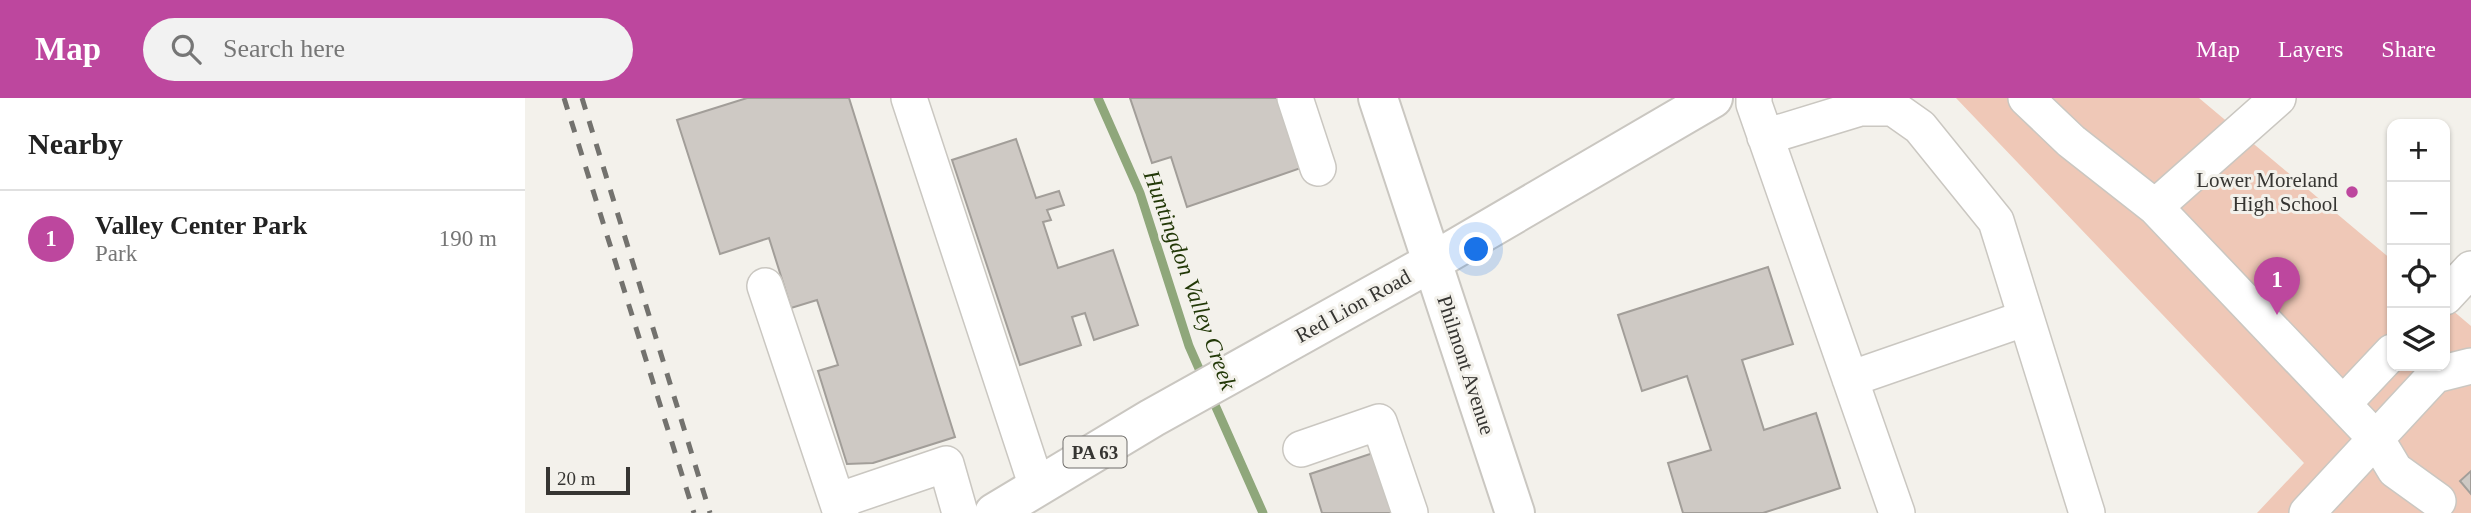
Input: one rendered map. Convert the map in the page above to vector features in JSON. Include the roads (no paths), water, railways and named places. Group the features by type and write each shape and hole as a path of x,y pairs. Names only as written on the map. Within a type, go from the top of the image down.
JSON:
{"main road":[{"name":"Philmont Avenue","path":"1378,98 1515,513"},
{"name":"Red Lion Road","path":"993,513 1713,98"}],"lane":[{"path":"909,98 1037,487"},
{"path":"1295,98 1318,168"},
{"path":"1753,98 1897,513"},
{"path":"2026,98 2071,141 2155,206 2377,440 2395,470 2438,500"},
{"path":"2155,206 2278,98"},
{"path":"1766,138 1860,108 1893,108 1920,127 1996,221 2087,513"},
{"path":"2450,292 2471,269"},
{"path":"765,286 839,507 946,464 960,513"},
{"path":"1850,379 2026,318"},
{"path":"2343,404 2387,357"},
{"path":"2307,513 2435,375 2471,366"},
{"path":"1301,449 1379,422 1410,513"}],"waterway":[{"name":"Huntingdon Valley Creek","path":"1098,98 1140,193 1189,346 1204,380"},
{"name":"Huntingdon Valley Creek","path":"1211,396 1263,513"}],"railway":[{"path":"564,98 694,513"},
{"path":"582,98 710,513"}],"place":[{"name":"Lower Moreland High School","path":"2352,192"},
{"name":"Valley Center Park","path":"2277,315"}]}
